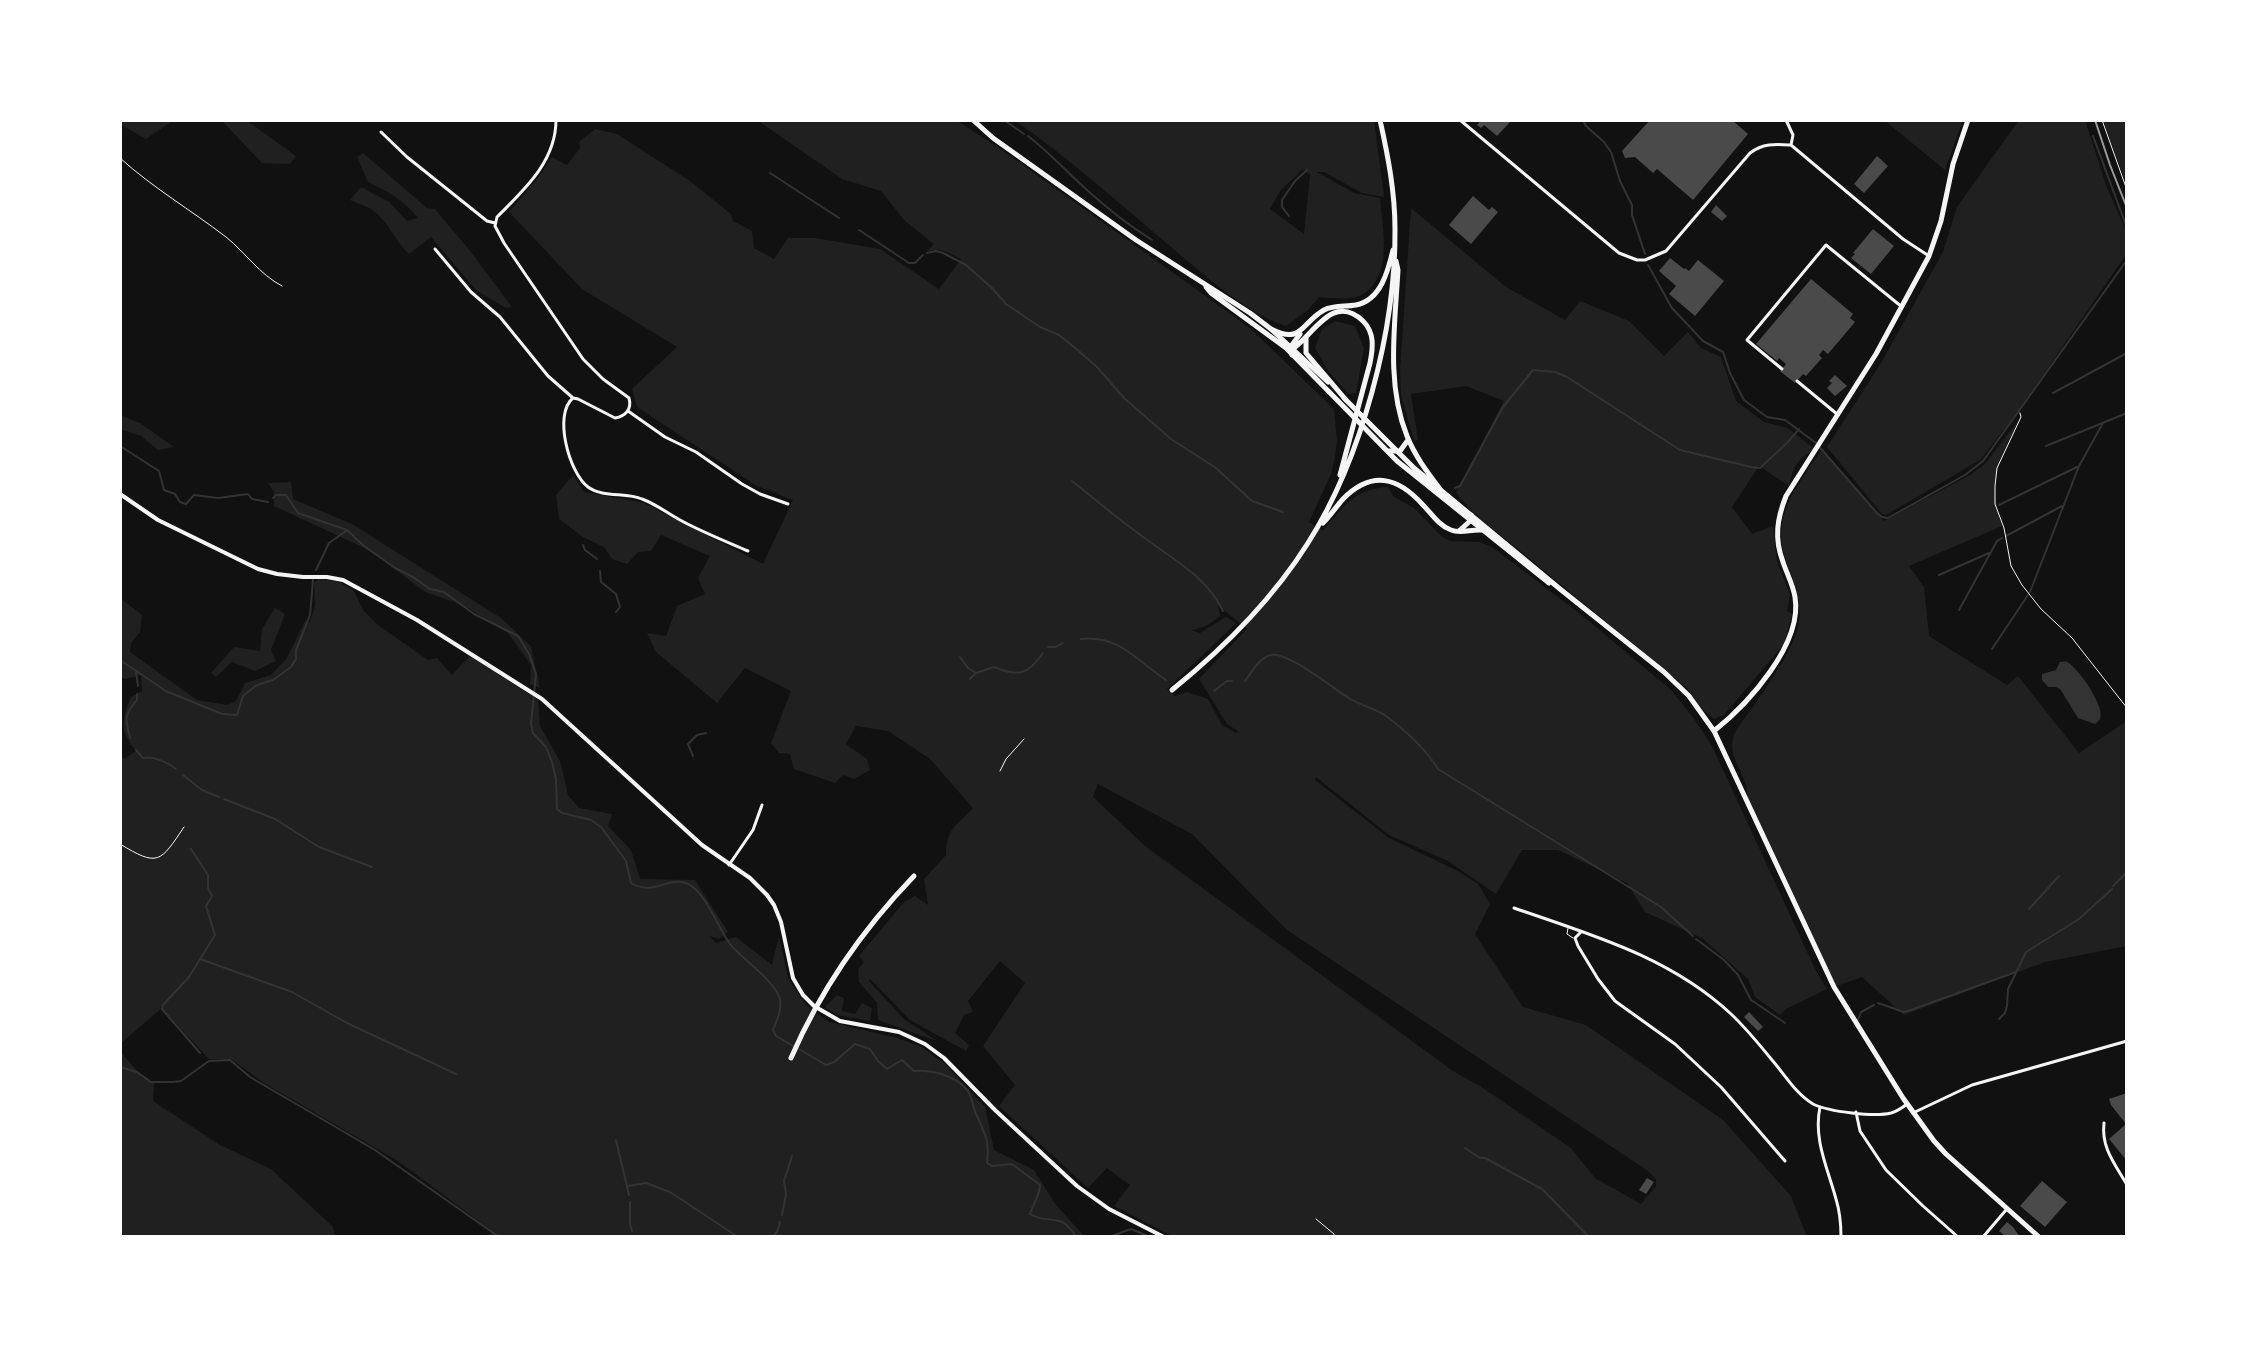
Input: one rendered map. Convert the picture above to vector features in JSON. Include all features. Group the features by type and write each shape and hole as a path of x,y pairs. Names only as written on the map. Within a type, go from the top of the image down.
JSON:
{"main road":[{"path":"973,120 1020,158 1136,240 1283,336 1295,335 1324,310 1358,304 1373,296 1387,274 1395,238"},
{"path":"1350,447 1369,401 1392,290 1395,238 1392,184 1380,120"},
{"path":"1714,731 1751,694 1779,657 1791,634 1795,599 1776,540 1779,513 1786,496 1876,354 1929,256 1968,120"},
{"path":"1395,257 1398,270 1394,373 1399,410 1408,439 1440,489"},
{"path":"1203,284 1290,350 1482,530 1560,589"},
{"path":"1172,690 1221,648 1286,574 1317,528 1339,484 1373,348 1372,339 1366,325 1353,314 1337,313 1324,318 1290,350"},
{"path":"1290,350 1305,327"},
{"path":"1271,329 1422,482 1680,686 1714,731 1824,969 1907,1104 1946,1154 2039,1237"},
{"path":"1306,336 1306,353 1346,400"},
{"path":"1389,451 1397,452 1404,448 1408,439"},
{"path":"1317,528 1353,491 1370,481 1381,480 1403,487 1450,530 1482,530"},
{"path":"1459,532 1471,518"},
{"path":"791,1058 843,960 914,876"}],"street":[{"path":"435,249 471,292 500,317 548,376 573,398 613,418 628,411 628,396 603,379 578,353 496,230 497,217 543,166 552,149 556,120"},
{"path":"1460,120 1619,253 1637,260 1655,257 1671,247 1750,153 1769,144 1791,145 1903,239 1929,256"},
{"path":"1786,120 1793,135 1791,145"},
{"path":"381,132 407,157 487,221 495,223"},
{"path":"1782,369 1747,340 1826,245 1902,307"},
{"path":"1797,381 1837,415"},
{"path":"573,398 564,412 568,452 587,486 598,492 642,498 681,521 748,551"},
{"path":"628,411 742,484 788,504"},
{"path":"120,494 158,520 239,561 277,574 343,580 383,601 539,697 702,845 756,884 774,905 781,922 793,978 808,1001 840,1021 899,1032 925,1044 944,1058 1077,1186 1109,1209 1164,1237"},
{"path":"729,865 749,837 762,805"},
{"path":"1514,908 1647,957 1673,970 1740,1023 1800,1095 1820,1107 1885,1114 1907,1104"},
{"path":"1581,932 1575,938 1578,946 1615,1001 1675,1044 1721,1087 1785,1161"},
{"path":"1913,1113 1972,1085 2127,1041"},
{"path":"1820,1107 1818,1135 1837,1202 1841,1237"},
{"path":"1856,1112 1860,1131 1886,1170 1958,1237"},
{"path":"2104,1123 2103,1137 2127,1185"},
{"path":"1983,1237 2007,1208"}],"lane":[{"path":"1570,927 1567,934 1575,938"},
{"path":"1316,1219 1334,1237"}],"path":[{"path":"2102,120 2127,190"},
{"path":"120,158 154,187 227,238 268,279 282,286"},
{"path":"2020,413 2021,417 1997,468 1995,486 1995,504 2004,528 2011,566 2041,609 2072,638 2127,708"},
{"path":"1000,771 1024,739"},
{"path":"120,844 147,859 158,858 170,848 184,827"}],"shaded area":[{"path":"120,120 174,120 146,139 120,124"},
{"path":"221,120 246,120 296,156 290,164 262,163"},
{"path":"757,120 956,120 1239,320 1334,409 1335,457 1331,474 1309,522 1323,531 1358,495 1388,487 1394,497 1414,508 1442,537 1492,547 1584,617 1671,690 1712,746 1827,989 1780,1015 1755,997 1748,979 1702,938 1645,912 1627,883 1558,850 1522,850 1496,894 1448,861 1389,835 1316,777 1315,780 1389,838 1478,884 1490,904 1475,934 1523,1007 1586,1025 1723,1120 1791,1196 1807,1237 1174,1237 1114,1206 1130,1185 1107,1168 1088,1188 999,1106 1015,1085 983,1046 1025,983 1000,961 968,1001 973,1012 964,1015 955,1033 969,1045 966,1051 910,1020 870,979 904,1019 937,1041 878,1020 877,1003 859,982 858,969 864,962 859,956 904,902 915,896 928,905 924,879 946,855 948,839 954,828 973,808 930,759 888,731 856,726 846,744 867,759 870,770 854,779 843,775 835,783 794,769 790,754 779,753 771,743 791,691 745,668 717,703 656,652 647,633 666,636 677,606 705,594 698,578 710,556 661,535 651,551 638,552 627,564 612,559 604,547 583,537 559,519 556,495 573,475 584,492 644,503 763,564 793,500 757,486 637,407 632,389 677,347 582,289 509,212 552,157 567,165 580,148 579,142 595,129 617,134 690,181 731,214 733,221 752,231 754,248 774,259 788,238 815,238 880,249 939,289 961,259 944,251 927,251 934,244 905,221 881,191 842,179","holes":["1218,605 1247,629 1199,679 1227,724 1238,731 1236,733 1222,725 1208,699 1187,692 1175,696 1167,689 1236,623 1226,617 1200,633 1192,630 1220,616","1098,784 1192,834 1287,930 1648,1171 1656,1179 1656,1186 1641,1204 1595,1178 1571,1148 1453,1071 1145,846 1093,797"]},
{"path":"1014,120 1374,120 1384,197 1362,193 1324,172 1317,172 1354,193 1380,198 1384,250 1379,275 1373,286 1363,294 1353,298 1319,297 1308,310 1286,326 1271,320 1211,281","holes":["1303,169 1310,175 1304,234 1270,209 1280,191"]},
{"path":"1884,120 1963,120 1945,170"},
{"path":"2019,120 2085,120 2106,185 2127,233 2127,253 2019,410 1980,460 1886,515 1882,514 1827,447 1881,363 1943,252 1957,207"},
{"path":"2103,120 2127,120 2127,186"},
{"path":"363,153 427,208 435,209 512,307 506,308 477,291 431,237 409,254 375,212 350,200 361,187 389,202 407,221 418,218 395,197 368,182 357,157"},
{"path":"1411,208 1506,287 1565,320 1580,301 1629,321 1664,356 1688,332 1701,348 1721,357 1736,401 1764,422 1788,428 1813,448 1797,464 1789,486 1759,466 1732,507 1752,534 1773,526 1777,561 1790,595 1787,611 1792,614 1784,644 1724,715 1714,719 1704,711 1687,688 1470,510 1456,492 1504,401 1466,386 1411,394 1418,440 1414,441 1401,395 1400,371"},
{"path":"1335,321 1355,326 1364,348 1356,393 1349,394 1329,372 1315,348 1322,329"},
{"path":"120,415 140,423 174,447 158,450 141,436 120,429"},
{"path":"2021,417 1998,469 1996,495 2002,526 1909,566 1924,587 1929,636 2007,685 2018,676 2079,753 2127,721 2127,946 2045,962 1904,1015 1862,977 1834,987 1746,803 1747,791 1733,752 1733,738 1779,668 1798,627 1799,602 1782,544 1782,529 1789,502 1822,449 1884,521 1985,464"},
{"path":"291,482 293,499 352,524 501,618 531,646 540,688 530,684 531,665 508,633 463,605 425,592 371,551 274,506 274,492 268,483"},
{"path":"318,579 337,581 354,591 363,610 378,625 428,660 437,658 452,675 470,656 538,700 540,726 560,761 568,795 579,808 612,814 608,826 631,850 640,879 695,880 728,932 719,939 709,936 716,943 736,937 772,965 779,936 788,978 806,1005 829,1022 922,1047 945,1064 985,1107 994,1150 1034,1170 1056,1205 1085,1237 488,1237 492,1231 398,1161 264,1083 231,1059 209,1059 162,1008 121,1043 120,754 124,759 136,751 127,737 124,719 131,697 142,691 141,675 125,679 120,677 120,598 142,615 140,632 131,643 130,652 197,700 227,705 236,701 245,683 271,675 287,658 305,621 310,622 315,606 314,583"},
{"path":"275,608 285,614 271,650 276,661 255,671 232,662 216,677 211,673 234,647 260,651 262,629"},
{"path":"2060,662 2072,665 2095,697 2101,714 2095,724 2078,718 2060,689 2048,687 2042,680 2042,674 2056,670"},
{"path":"837,995 844,998 842,1011 855,1014 862,1003 872,1008 870,1021 837,1015 825,1007"},
{"path":"120,1051 137,1071 154,1083 153,1101 220,1145 271,1169 333,1227 335,1237 120,1237"}],"building":[{"path":"1481,120 1512,120 1497,136 1484,125 1481,128 1477,125"},
{"path":"1650,120 1732,120 1748,134 1693,200 1657,169 1653,173 1635,157 1625,158 1622,151"},
{"path":"1877,156 1888,166 1864,193 1854,184"},
{"path":"1473,196 1489,210 1492,207 1498,212 1471,244 1449,225"},
{"path":"1716,205 1727,216 1722,221 1711,212"},
{"path":"1873,229 1894,246 1871,274 1851,258"},
{"path":"1670,258 1689,271 1698,260 1724,281 1695,316 1669,294 1676,286 1659,271"},
{"path":"1811,279 1853,314 1850,318 1855,322 1828,354 1823,350 1819,355 1822,358 1795,383 1780,371 1786,364 1779,358 1777,361 1756,344"},
{"path":"1835,375 1847,386 1835,396 1827,388"},
{"path":"1749,1012 1763,1027 1758,1031 1744,1017"},
{"path":"2127,1093 2127,1161 2109,1139 2126,1124 2109,1099"},
{"path":"1647,1178 1654,1182 1646,1194 1639,1190"},
{"path":"2042,1181 2067,1202 2045,1227 2020,1206"},
{"path":"2007,1222 2020,1237 2002,1237 2004,1235 1999,1231"}],"waterway":[{"path":"1004,120 1024,134"},
{"path":"1583,120 1611,152 1632,205 1632,215 1645,254"},
{"path":"1028,136 1103,204 1152,240"},
{"path":"2093,136 2127,228"},
{"path":"1289,216 1282,207 1282,200 1307,170"},
{"path":"770,173 839,218"},
{"path":"859,230 909,263 915,263 923,255"},
{"path":"927,253 943,253 966,265 1006,304 1074,347 1097,367 1124,398 1171,439 1216,468 1252,501 1283,512"},
{"path":"1648,265 1672,308 1703,341 1723,352 1744,400 1767,417 1785,420 1816,443 1877,513 1888,518 1965,475 1983,461 2127,260"},
{"path":"2053,393 2127,353"},
{"path":"1455,488 1460,486 1503,407 1533,370 1555,372 1567,377 1680,450 1751,467 1760,468 1799,429"},
{"path":"2046,446 2127,413"},
{"path":"2030,592 2079,466 2103,423"},
{"path":"120,446 159,471 164,490 175,494 180,502 186,504 194,495 218,498 248,494 252,499 268,502"},
{"path":"1999,505 2077,467"},
{"path":"1072,481 1189,570 1208,588 1223,611"},
{"path":"273,498 286,495 298,513 347,530 395,568 430,589 444,592 474,614 518,636 536,674 531,724 533,733 546,747 552,762 557,809 591,820 601,827 626,861 631,883 646,888 672,882 686,883 699,893 730,944 777,992 780,1007 773,1030 776,1036 793,1046"},
{"path":"2006,536 2062,506"},
{"path":"316,570 329,543 346,531"},
{"path":"1959,610 1997,541 2002,538"},
{"path":"583,545 597,559"},
{"path":"1939,575 1989,553"},
{"path":"600,571 601,582 616,594 620,607 616,612"},
{"path":"120,660 166,691 222,714 237,715 243,696 257,685 273,680 291,667 296,659 296,650 310,615 313,580"},
{"path":"1992,649 2028,595"},
{"path":"1081,639 1117,645 1166,680"},
{"path":"1048,647 1063,643"},
{"path":"970,679 976,673 994,667 1022,672 1043,653"},
{"path":"1245,681 1267,656 1279,655 1300,665 1352,700 1386,716 1415,740 1438,769 1661,907 1693,936"},
{"path":"960,657 976,673"},
{"path":"136,672 138,686"},
{"path":"1214,691 1227,681 1232,681"},
{"path":"130,738 127,717 137,694"},
{"path":"693,756 688,744 697,735 706,733"},
{"path":"136,750 143,758 160,760 176,769"},
{"path":"183,775 202,790 219,797"},
{"path":"224,799 275,819 319,847 372,867"},
{"path":"191,849 208,875 208,888 212,896 206,906 215,935 189,977 162,1009 200,1053"},
{"path":"2113,886 2127,872"},
{"path":"2029,909 2059,876"},
{"path":"1999,1019 2005,1013 2008,989 2026,952 2079,919 2112,889"},
{"path":"1696,939 1738,975 1751,1000 1785,1023"},
{"path":"200,959 292,992 347,1023 456,1074"},
{"path":"1878,1003 1904,1012 2016,972"},
{"path":"1858,1020 1861,1012 1874,1005"},
{"path":"799,1049 826,1065 855,1044 870,1049 887,1069 902,1060 914,1071 950,1077 962,1085 969,1092 984,1132 987,1163 992,1166 1012,1164 1040,1185 1030,1214 1060,1221 1076,1237"},
{"path":"120,1067 137,1072 151,1082 173,1082 181,1081 209,1061 230,1060 250,1077 375,1150 499,1237"},
{"path":"616,1140 629,1195"},
{"path":"1465,1148 1542,1189 1589,1237"},
{"path":"782,1215 786,1194 784,1181 792,1156"},
{"path":"628,1186 646,1183 670,1192 738,1237"},
{"path":"630,1202 632,1231"},
{"path":"772,1237 780,1222"},
{"path":"1109,1237 1131,1229 1150,1237"}],"railway":[{"path":"2095,120 2127,208"}]}
